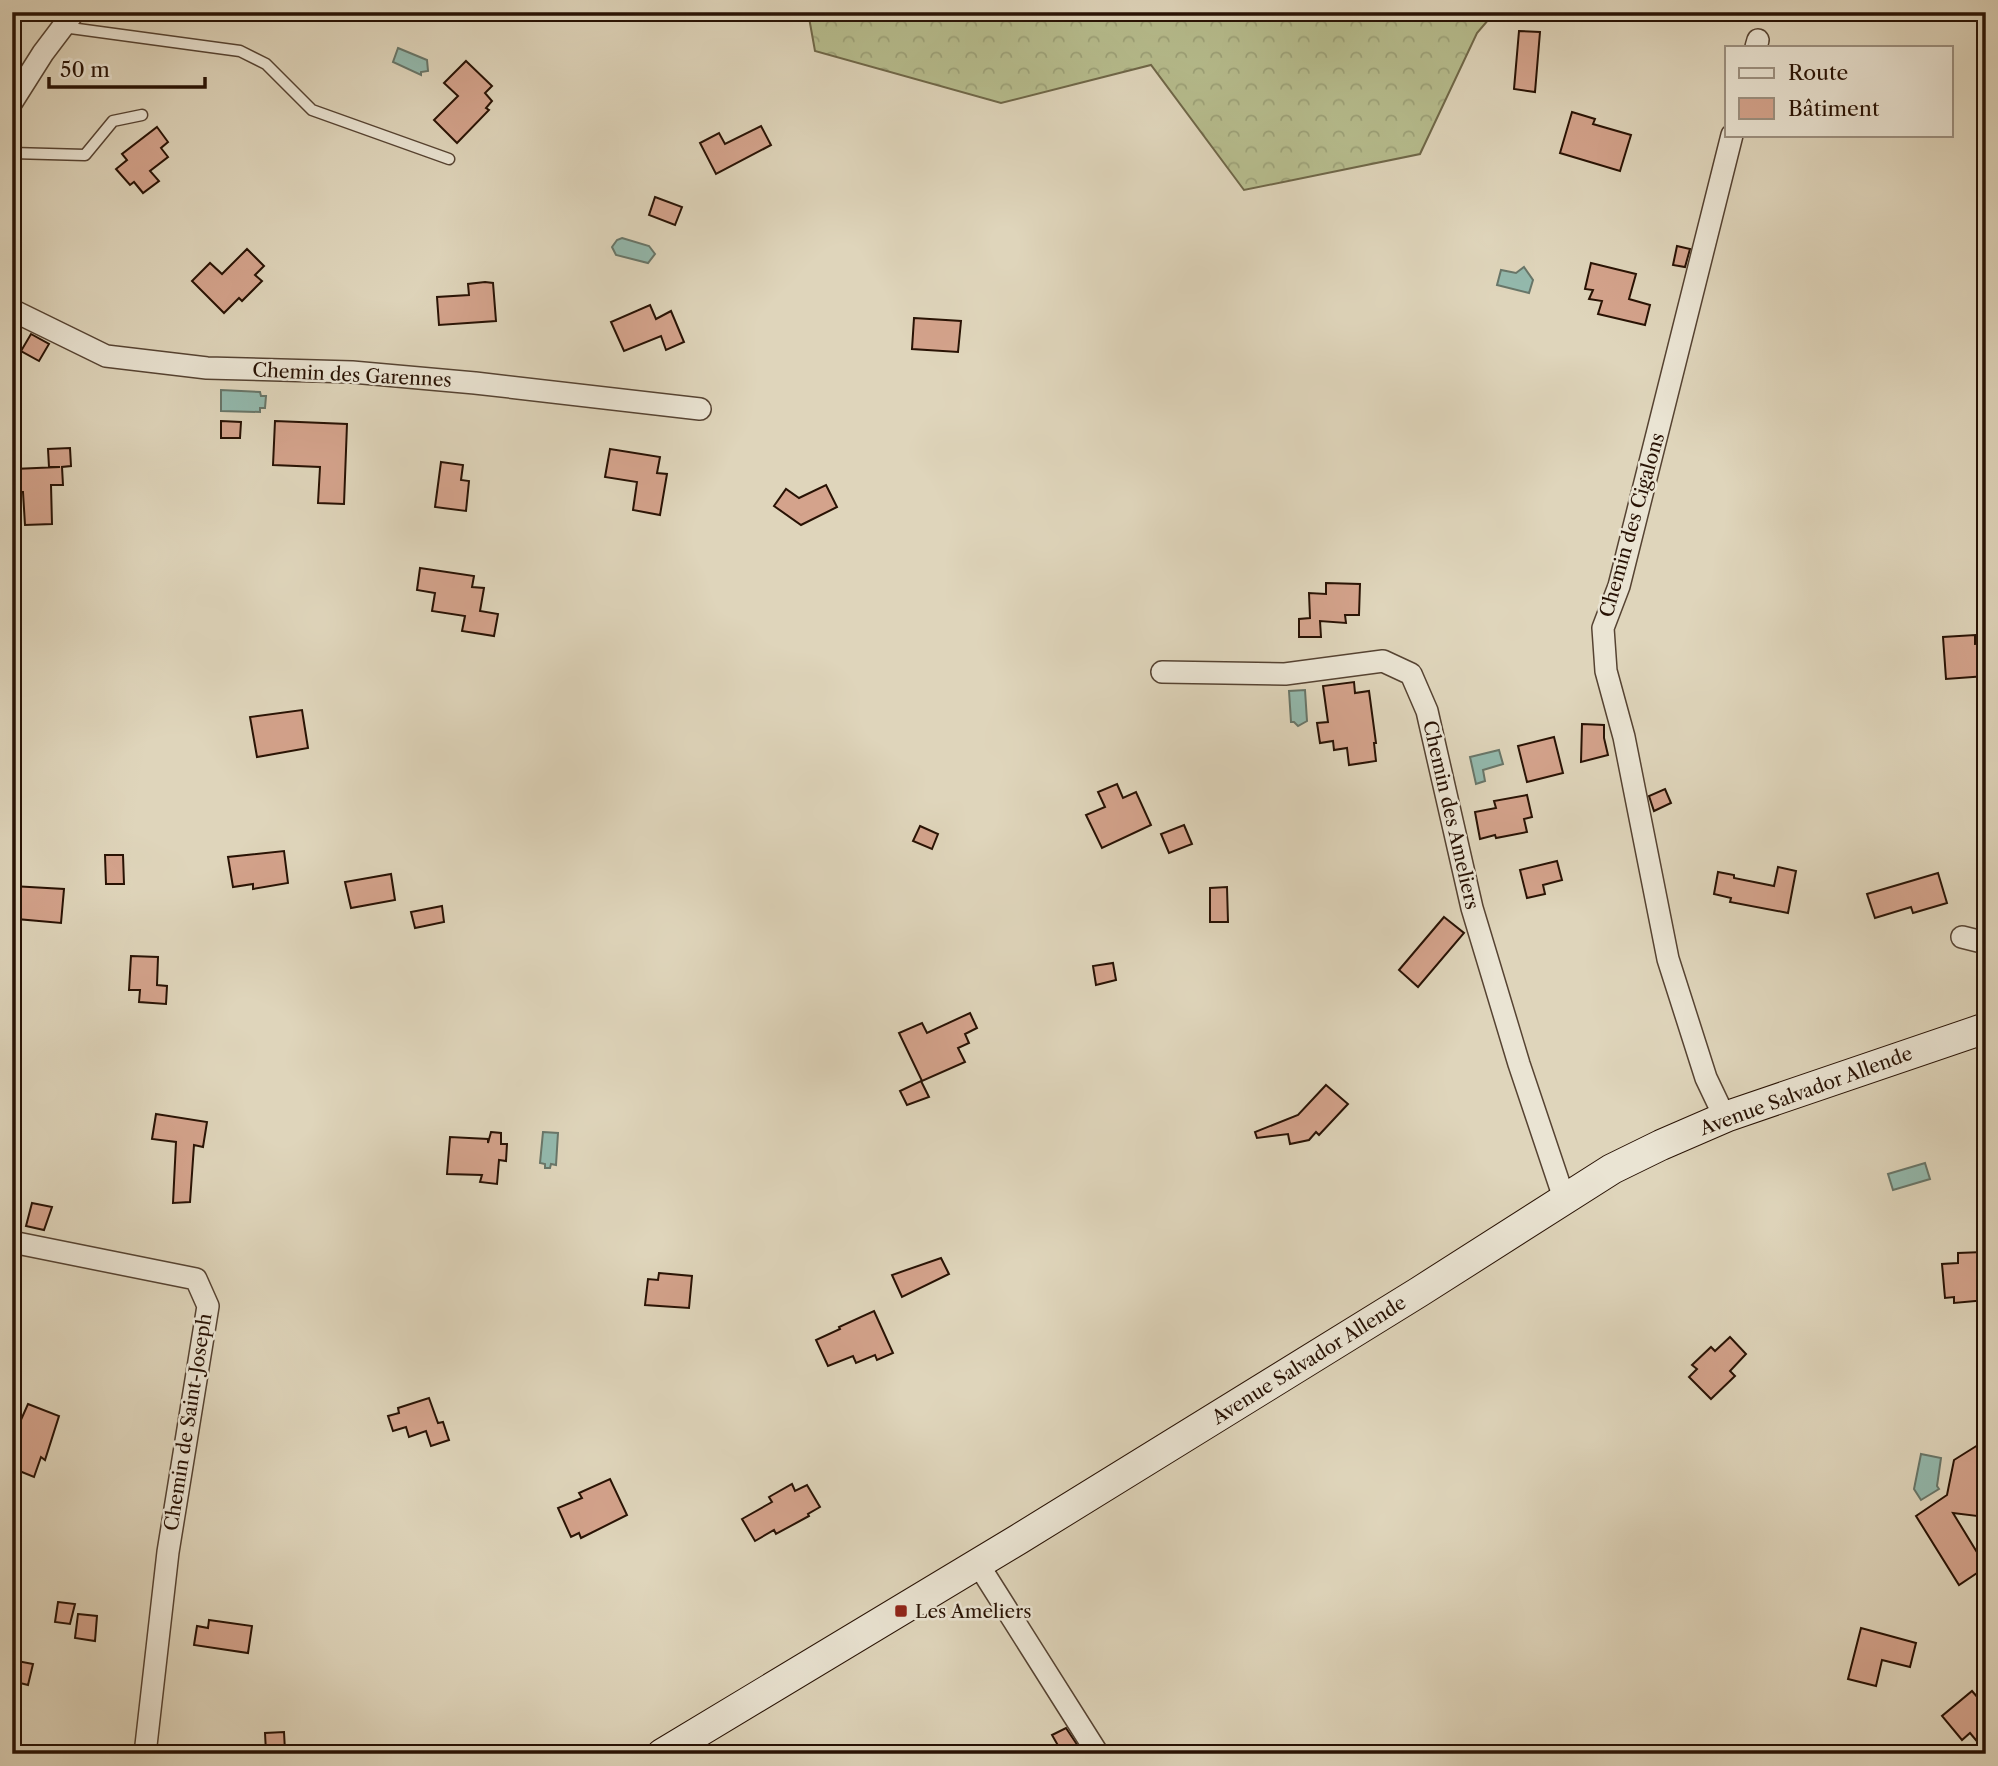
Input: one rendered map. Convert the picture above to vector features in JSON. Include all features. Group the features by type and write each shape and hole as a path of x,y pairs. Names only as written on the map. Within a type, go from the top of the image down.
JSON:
{"main road":[{"name":"Avenue Salvador Allende","path":"662,1754 978,1564 1612,1169 1725,1118 1986,1028"}],"street":[{"path":"12,102 43,53 69,20"},
{"name":"Chemin des Cigalons","path":"1725,1118 1706,1078 1668,959 1624,737 1606,671 1603,628 1619,586 1732,136"},
{"name":"Chemin des Garennes","path":"12,310 106,356 207,368 352,372 700,409"},
{"name":"Chemin des Ameliers","path":"1162,672 1285,674 1383,661 1411,674 1427,711 1472,908 1519,1064 1564,1198"},
{"path":"1962,937 1986,943"},
{"name":"Chemin de Saint-Joseph","path":"12,1242 196,1279 208,1306 168,1552 145,1754"},
{"path":"978,1564 1098,1754"}],"lane":[{"path":"69,20 240,51 266,64 312,110 449,159"},
{"path":"12,153 85,155 113,121 142,115"}],"green space":[{"path":"808,12 1495,12 1477,33 1420,154 1244,190 1151,65 1001,103 815,51"}],"water":[{"path":"398,48 427,60 428,71 421,72 421,75 393,62"},
{"path":"622,238 649,246 655,254 648,263 616,255 612,247"},
{"path":"1524,267 1533,280 1529,293 1497,285 1501,270 1516,273"},
{"path":"221,390 260,392 261,396 266,396 265,408 260,408 260,412 221,411"},
{"path":"1305,690 1307,721 1298,726 1291,722 1289,691"},
{"path":"1499,750 1503,764 1483,770 1485,781 1476,784 1470,757"},
{"path":"543,1132 558,1133 556,1165 551,1164 550,1168 545,1168 545,1164 540,1163"},
{"path":"1925,1163 1930,1179 1893,1190 1888,1174"},
{"path":"1921,1454 1941,1458 1937,1486 1939,1489 1921,1500 1914,1489"}],"building":[{"path":"1519,31 1540,32 1535,92 1514,89"},
{"path":"466,61 492,86 485,93 492,101 486,108 489,110 457,143 434,120 458,96 444,83"},
{"path":"1572,112 1595,119 1593,124 1631,135 1620,171 1560,153"},
{"path":"761,126 771,145 716,174 700,143 719,133 725,144"},
{"path":"157,127 168,142 161,148 168,157 150,171 159,181 143,193 134,182 130,185 116,169 127,160 122,154"},
{"path":"655,197 682,207 675,225 649,215"},
{"path":"1677,246 1690,249 1685,267 1673,265"},
{"path":"247,249 264,266 255,275 262,281 242,301 239,298 224,313 192,281 210,263 222,274"},
{"path":"1591,263 1636,274 1629,299 1650,305 1645,325 1598,314 1602,301 1589,299 1593,290 1585,289"},
{"path":"493,283 496,321 439,325 437,297 469,295 468,284"},
{"path":"650,305 656,319 671,311 684,342 666,350 661,336 624,351 611,322"},
{"path":"914,318 961,321 958,352 912,349"},
{"path":"31,334 49,344 39,361 21,351"},
{"path":"221,421 241,422 240,438 221,438"},
{"path":"275,421 347,424 344,504 318,503 320,467 273,465"},
{"path":"70,448 71,466 62,467 63,485 51,485 52,524 25,525 23,492 15,492 14,469 60,467 49,467 48,449"},
{"path":"610,449 660,457 657,473 667,474 660,515 633,510 637,482 605,477"},
{"path":"441,462 463,465 461,480 469,481 466,511 435,507"},
{"path":"826,485 837,507 801,525 774,506 786,489 799,498"},
{"path":"420,568 474,576 472,587 484,588 480,611 498,614 494,636 462,631 465,616 432,611 435,593 417,590"},
{"path":"1326,583 1360,584 1359,615 1345,615 1346,623 1320,621 1321,637 1299,637 1299,619 1310,618 1309,593 1326,594"},
{"path":"1975,635 1975,644 1986,643 1986,676 1946,679 1943,637"},
{"path":"1354,682 1355,693 1369,691 1376,761 1349,765 1347,748 1334,750 1333,741 1320,743 1317,723 1328,722 1323,686"},
{"path":"302,710 308,748 257,757 250,717"},
{"path":"1582,724 1604,725 1608,755 1581,762"},
{"path":"1554,737 1563,773 1527,782 1518,746"},
{"path":"1117,784 1123,798 1136,792 1151,825 1102,848 1086,815 1105,807 1098,792"},
{"path":"1665,789 1671,803 1654,811 1649,796"},
{"path":"1527,795 1532,817 1524,819 1527,832 1480,839 1475,812 1496,808 1494,801"},
{"path":"1184,825 1192,844 1169,853 1161,834"},
{"path":"920,826 938,834 932,849 913,841"},
{"path":"284,851 288,883 253,889 253,884 233,887 228,857"},
{"path":"105,855 123,855 124,884 106,884"},
{"path":"1557,861 1562,880 1543,885 1545,894 1527,898 1520,870"},
{"path":"1778,867 1796,871 1788,913 1730,902 1731,898 1714,894 1718,872 1774,886"},
{"path":"1938,873 1947,903 1913,913 1911,907 1875,918 1867,894"},
{"path":"391,874 395,900 351,908 345,882"},
{"path":"12,886 64,889 61,923 17,919 19,903 12,902"},
{"path":"1227,887 1228,922 1210,922 1210,888"},
{"path":"442,906 444,922 415,928 411,912"},
{"path":"1444,917 1464,933 1418,987 1399,970"},
{"path":"131,956 158,957 157,985 167,986 166,1004 139,1002 140,990 129,990"},
{"path":"1113,963 1116,980 1096,985 1093,966"},
{"path":"970,1013 977,1028 965,1034 969,1043 958,1048 965,1062 922,1081 899,1033 922,1023 927,1033"},
{"path":"921,1081 929,1097 907,1105 900,1091"},
{"path":"1326,1085 1348,1104 1319,1135 1316,1132 1309,1140 1290,1144 1288,1134 1257,1138 1255,1132 1298,1115"},
{"path":"156,1114 207,1122 203,1147 194,1145 190,1202 173,1203 176,1142 152,1139"},
{"path":"491,1132 501,1133 501,1144 507,1144 506,1161 499,1160 497,1184 480,1182 482,1175 447,1174 450,1137 488,1139 488,1143"},
{"path":"32,1203 52,1207 44,1230 26,1226"},
{"path":"1983,1252 1986,1300 1954,1303 1954,1297 1945,1298 1942,1264 1958,1263 1958,1253"},
{"path":"941,1258 949,1274 902,1297 892,1275"},
{"path":"659,1273 692,1276 689,1308 645,1305 648,1279 658,1280"},
{"path":"874,1311 893,1353 877,1360 875,1355 856,1363 853,1356 828,1366 816,1340"},
{"path":"1730,1337 1746,1354 1730,1371 1735,1376 1711,1399 1689,1377 1697,1369 1692,1365 1711,1347 1715,1351"},
{"path":"429,1398 438,1423 443,1422 449,1440 431,1446 426,1431 409,1437 406,1427 393,1431 388,1416 399,1413 398,1408"},
{"path":"28,1404 59,1416 45,1460 41,1457 34,1477 12,1468 12,1440"},
{"path":"1986,1440 1986,1479 1977,1516 1953,1513 1986,1567 1959,1585 1916,1516 1947,1495 1954,1460"},
{"path":"610,1479 627,1515 581,1538 579,1533 571,1537 558,1508 582,1498 579,1493"},
{"path":"792,1484 795,1491 807,1485 820,1507 776,1534 774,1530 755,1541 742,1519 772,1502 769,1497"},
{"path":"58,1602 75,1604 70,1624 55,1622"},
{"path":"78,1614 97,1616 95,1641 75,1638"},
{"path":"209,1620 252,1626 248,1653 194,1645 197,1626 208,1628"},
{"path":"1861,1628 1916,1643 1910,1667 1882,1660 1876,1686 1848,1679"},
{"path":"12,1660 33,1664 28,1685 12,1681"},
{"path":"1972,1691 1986,1707 1986,1752 1970,1733 1962,1740 1942,1716"},
{"path":"1066,1728 1080,1749 1060,1749 1052,1735"},
{"path":"284,1732 285,1751 266,1752 265,1733"}],"place":[{"name":"Les Ameliers","path":"901,1611"}]}
